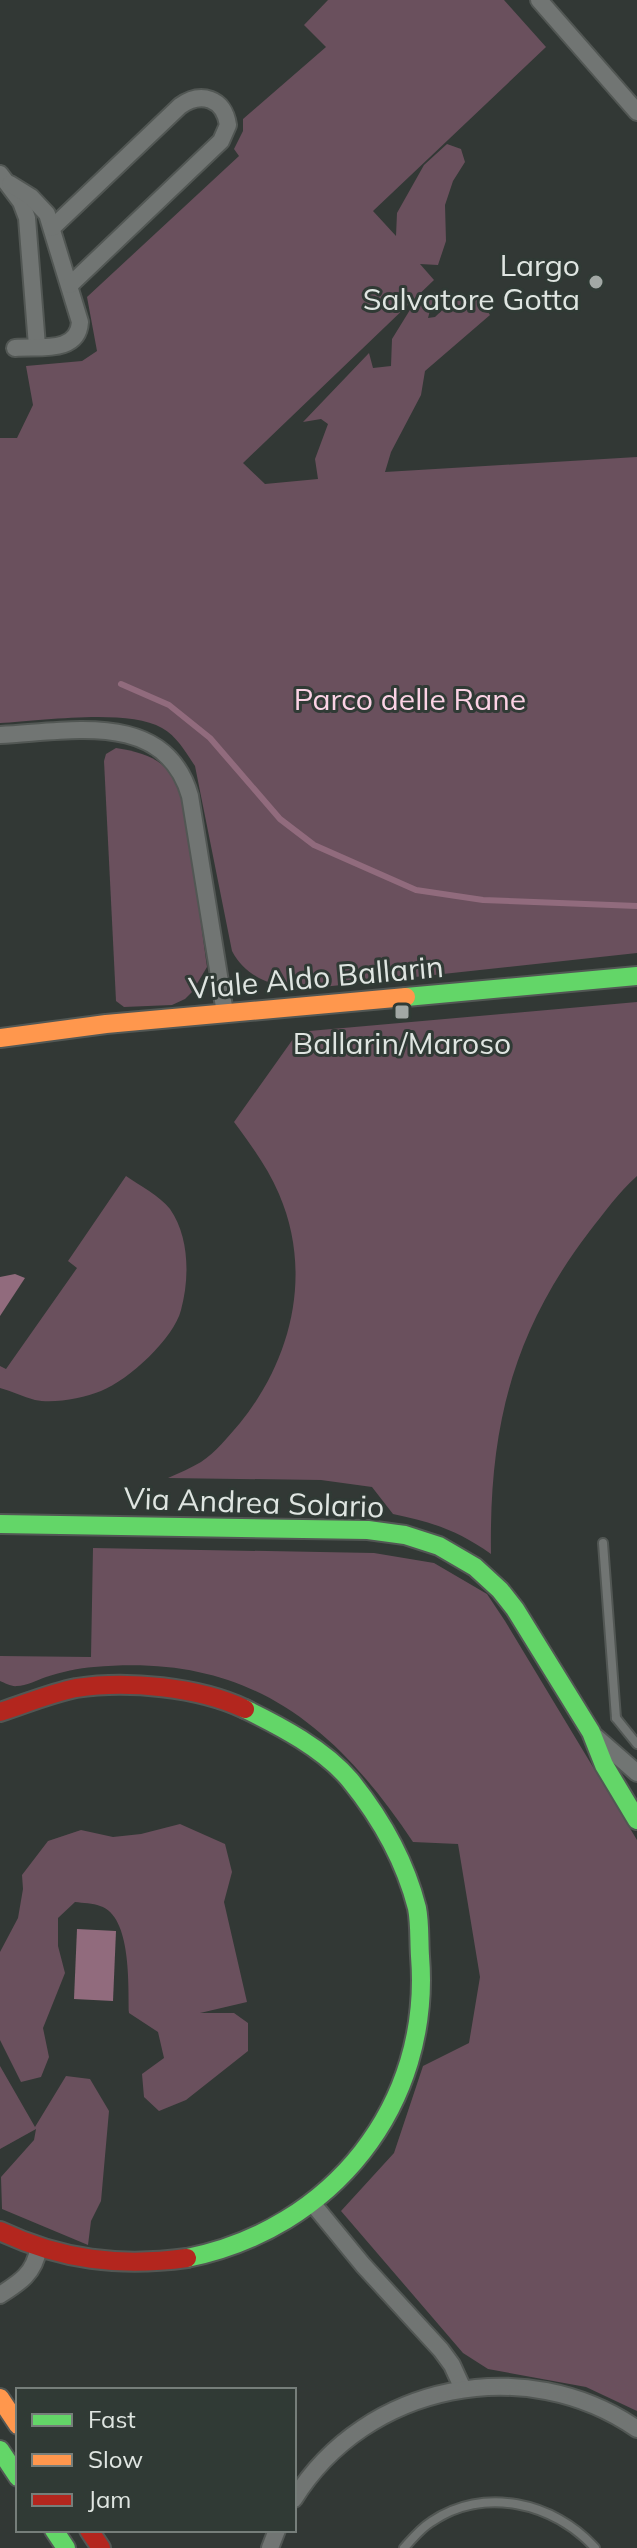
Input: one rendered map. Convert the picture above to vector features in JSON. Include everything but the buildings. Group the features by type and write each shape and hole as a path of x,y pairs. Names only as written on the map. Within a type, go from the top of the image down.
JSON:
{"street":[{"path":"539,0 637,112"},
{"path":"52,228 188,100 201,97 210,99 224,111 227,130 216,148 70,285"},
{"path":"5,179 40,204 52,228 79,316 77,337 68,345 15,348"},
{"path":"5,179 21,202 29,229 37,346"},
{"path":"0,735 85,731 123,733 147,740 170,757 182,774 190,796 225,1013"},
{"name":"Viale Aldo Ballarin","path":"0,1038 69,1028 637,976"},
{"name":"Via Andrea Solario","path":"0,1524 368,1530 429,1541 475,1567 505,1596 591,1732 604,1765 637,1820"},
{"path":"0,1712 48,1694 115,1682 156,1683 211,1694 251,1708 299,1736 342,1772 376,1816 397,1853 416,1910 423,1970 421,2015 406,2073 383,2123 359,2157 313,2204 257,2238 187,2258 147,2264 118,2264 38,2249 0,2231"},
{"path":"591,1732 637,1773"},
{"path":"313,2204 363,2265 441,2350 463,2389"},
{"path":"0,2295 30,2273 38,2249"},
{"path":"296,2496 325,2460 368,2424 408,2403 463,2389 507,2386 551,2392 593,2405 637,2429"},
{"path":"0,2398 16,2422"},
{"path":"0,2450 16,2474"}],"lane":[{"path":"603,1543 616,1718 637,1744"},
{"path":"591,1732 616,1718"},
{"path":"404,2548 424,2527 444,2514 467,2505 491,2502 525,2506 549,2514 578,2532 595,2548"}],"green space":[{"name":"Parco delle Rane","path":"328,0 504,0 546,47 373,211 396,236 397,213 424,165 447,144 461,149 465,162 453,181 445,205 446,241 438,265 420,264 434,280 243,463 265,484 318,479 315,459 328,424 321,419 303,422 369,353 373,368 391,366 392,339 413,305 435,292 428,318 435,317 452,301 480,300 490,315 425,371 421,395 391,452 385,472 637,457 637,953 295,990 276,985 251,973 232,951 195,766 172,735 147,722 128,718 84,717 0,723 0,438 17,438 33,405 26,366 82,361 97,351 87,297 239,156 234,149 243,131 243,119 326,47 304,25"},
{"path":"116,748 140,753 159,762 173,777 184,800 207,967 192,992 172,1005 124,1007 116,1001 104,761 106,754"},
{"path":"637,1002 637,1176 606,1210 563,1270 541,1307 524,1345 510,1384 501,1424 491,1508 491,1554 445,1528 393,1514 372,1487 321,1480 168,1478 201,1462 231,1434 258,1398 284,1343 292,1314 295,1284 295,1254 289,1224 270,1175 234,1122 298,1032"},
{"path":"126,1176 166,1204 181,1232 186,1271 184,1297 177,1321 149,1357 124,1378 101,1391 68,1400 43,1401 0,1388 0,1366 6,1369 77,1268 68,1261"},
{"path":"93,1548 374,1553 434,1563 487,1594 505,1621 637,1840 637,2411 586,2387 488,2369 463,2353 341,2211 394,2153 423,2066 469,2043 480,1977 458,1844 413,1842 383,1799 351,1762 317,1730 280,1704 241,1685 197,1672 148,1666 82,1668 20,1686 0,1681 0,1656 91,1657"},
{"path":"180,1824 225,1844 232,1872 224,1902 247,2002 200,2013 234,2013 248,2023 248,2051 186,2100 159,2111 144,2097 142,2074 164,2058 158,2032 129,2013 126,1953 118,1923 110,1912 100,1906 75,1902 58,1918 58,1946 65,1973 43,2028 49,2057 41,2077 21,2082 0,2040 0,1952 18,1918 22,1875 48,1841 81,1830 113,1837"},
{"path":"0,2066 35,2127 66,2076 90,2079 109,2111 101,2201 91,2221 88,2245 2,2209 1,2177 34,2140 36,2129 0,2149"}],"shaded area":[{"path":"15,1274 25,1278 0,1316 0,1277"},
{"path":"77,1929 116,1931 113,2001 74,1999"}],"waterway":[{"path":"121,684 169,705 210,738 280,819 314,845 416,890 483,900 637,906"}],"traffic: fast":[{"path":"406,997 637,976"},
{"path":"0,1524 368,1530 405,1535 439,1546 475,1567 515,1609 591,1732 604,1765 637,1820"},
{"path":"187,2258 239,2243 286,2220 328,2189 362,2152 390,2109 409,2062 419,2011 417,1908 406,1873 381,1824 350,1780 328,1758 287,1731 245,1709"},
{"path":"0,2450 16,2474"},
{"path":"55,2532 66,2548"}],"traffic: slow":[{"path":"0,1038 106,1024 406,997"},
{"path":"0,2398 16,2422"}],"traffic: jam":[{"path":"0,1712 67,1690 117,1685 185,1691 227,1701 245,1709"},
{"path":"0,2231 46,2249 91,2259 138,2262 187,2258"},
{"path":"90,2532 101,2548"}],"place":[{"name":"Largo Salvatore Gotta","path":"596,282"},
{"name":"Ballarin/Maroso","path":"402,1012"}]}
